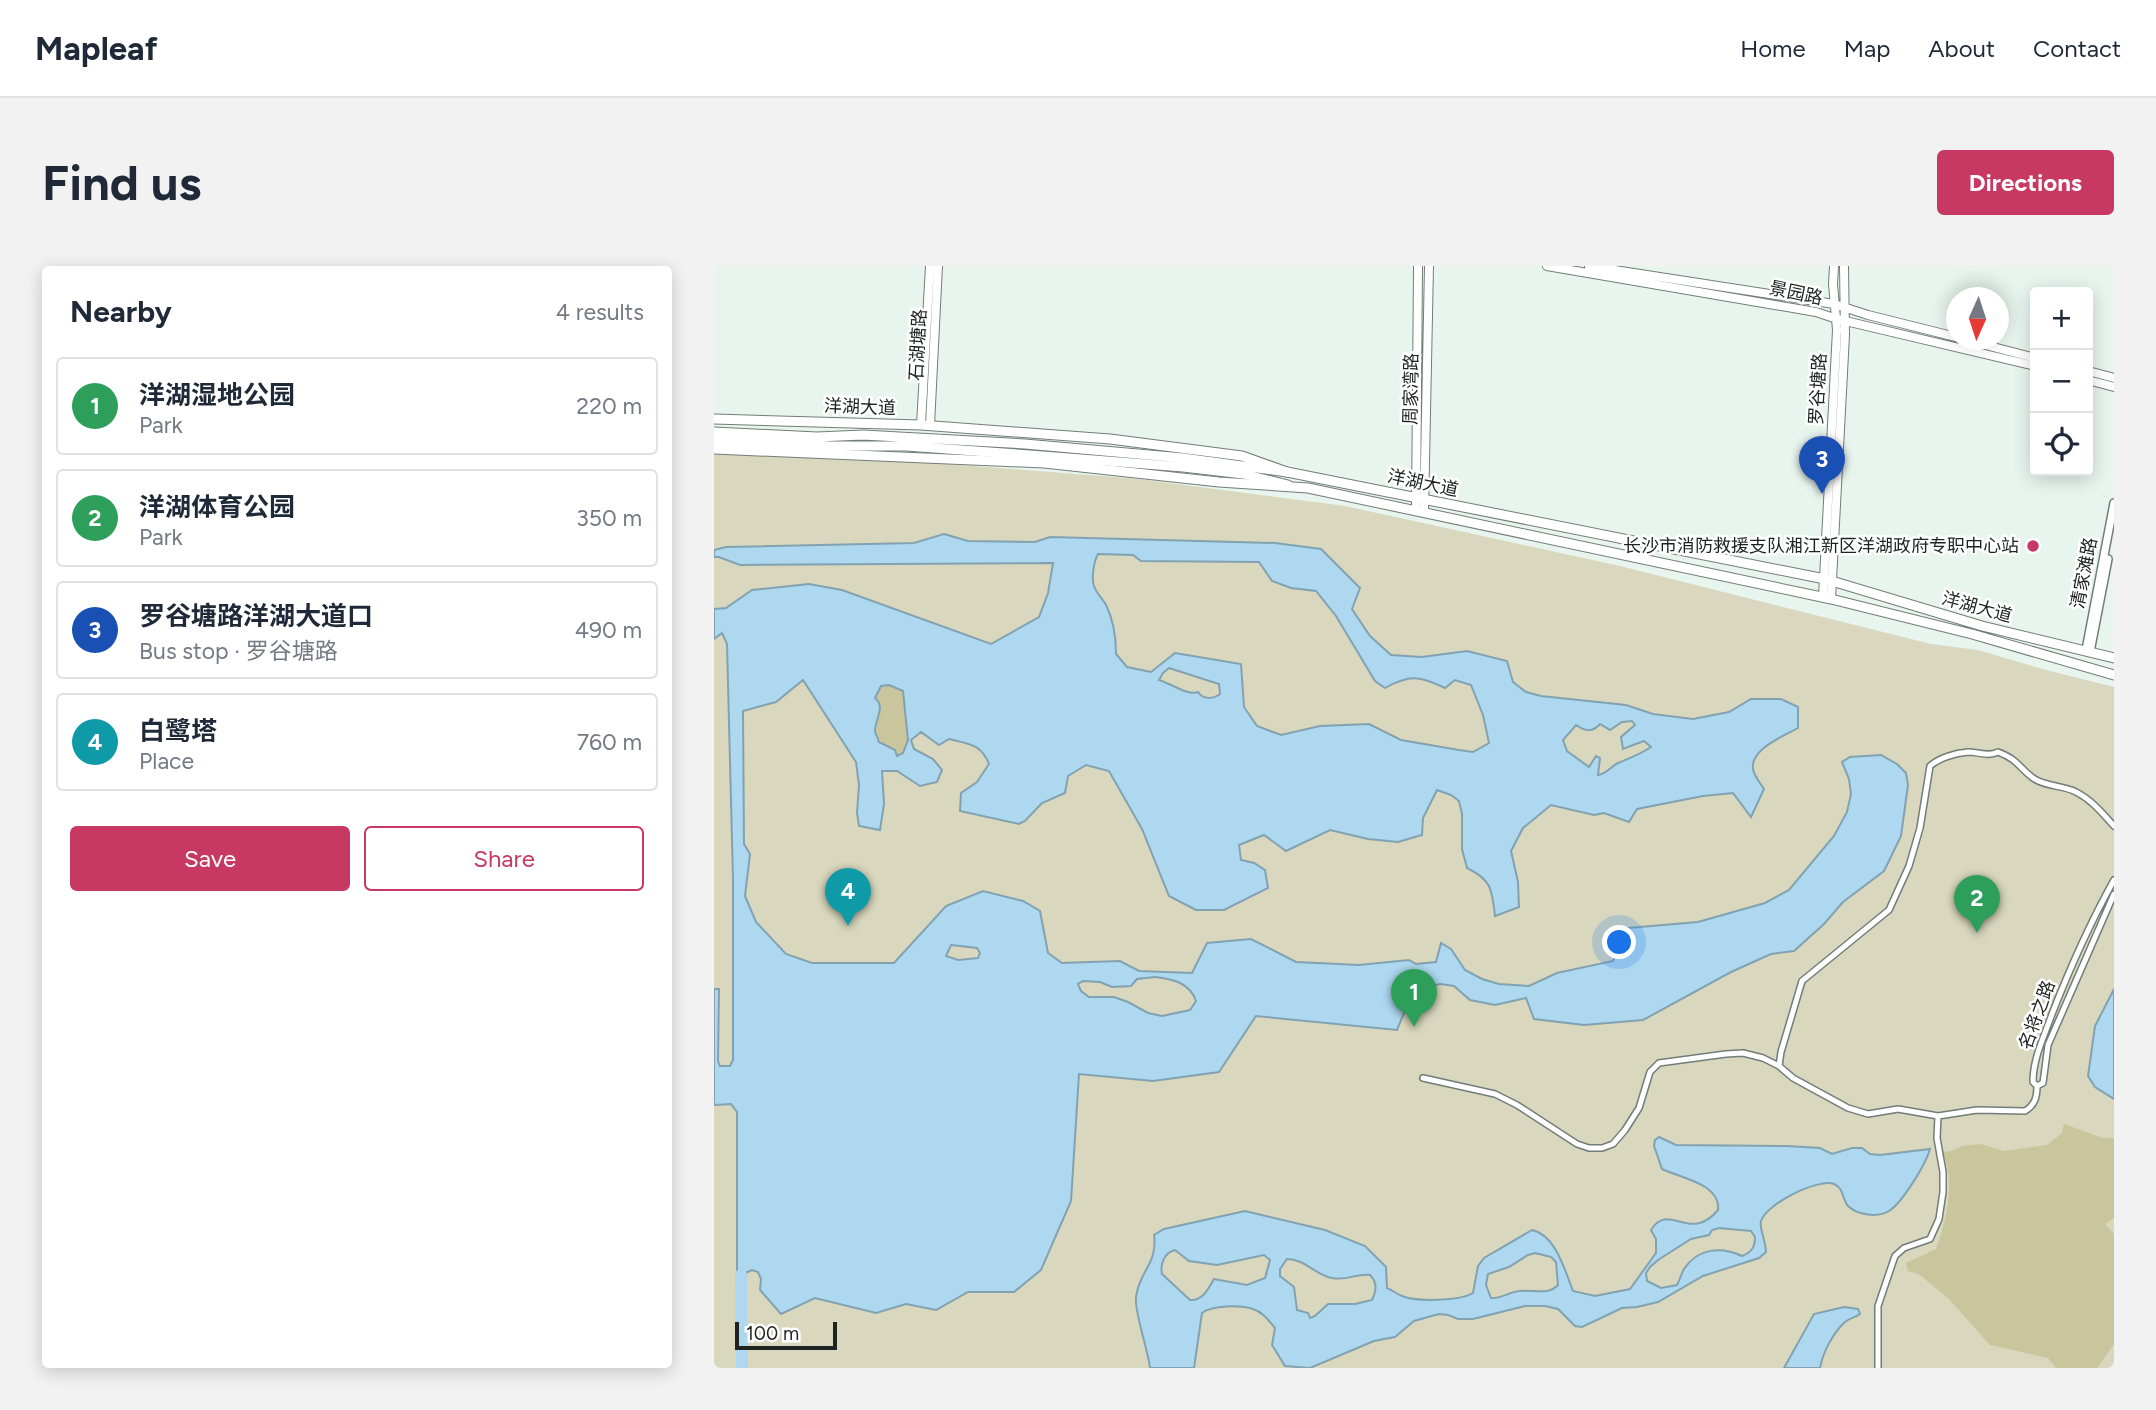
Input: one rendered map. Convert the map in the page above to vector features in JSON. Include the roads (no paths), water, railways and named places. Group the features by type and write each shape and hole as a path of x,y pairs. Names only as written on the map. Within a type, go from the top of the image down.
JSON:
{"main road":[{"name":"石湖塘路","path":"926,425 930,266"},
{"name":"石湖塘路","path":"926,425 938,266"},
{"name":"周家湾路","path":"1418,266 1420,511"},
{"name":"周家湾路","path":"1420,499 1429,266"},
{"name":"景园路","path":"1547,266 1816,312 2030,365"},
{"name":"景园路","path":"1589,266 1834,304 1946,334"},
{"name":"罗谷塘路","path":"1834,266 1834,304 1841,320"},
{"name":"罗谷塘路","path":"1827,598 1841,320 1845,307 1844,266"},
{"path":"2004,350 2030,357"},
{"path":"2093,372 2114,378"},
{"path":"2093,381 2114,387"},
{"name":"洋湖大道","path":"714,419 926,425 1096,438 1242,456 1287,472 1829,580 1982,626 2114,658"},
{"path":"714,432 817,437 863,435 1001,442 1183,463 1288,485"},
{"path":"714,441 906,446 1287,472"},
{"name":"洋湖大道","path":"714,449 1044,463 1219,482 1288,485 1827,598 1972,634 2114,675"}],"street":[{"name":"清家滩路","path":"2088,651 2114,503"},
{"name":"清家滩路","path":"2088,651 2114,528"},
{"path":"1779,1066 1802,981 1889,910 1909,866 1920,828 1930,766 1937,760 1967,752 1992,755 1998,752 2013,758 2031,777 2040,782 2076,792 2091,802 2114,826"},
{"name":"名将之路","path":"2114,880 2066,977 2039,1049 2033,1068 2033,1082 2037,1086 2043,1083 2048,1045 2114,894"},
{"path":"1423,1078 1495,1094 1577,1144 1589,1148 1602,1148 1613,1144 1625,1130 1639,1108 1650,1072 1659,1063 1743,1053 1779,1066 1793,1078 1848,1108 1868,1114 1898,1109 1938,1116 1977,1110 2025,1111 2037,1098 2037,1086"},
{"path":"1878,1368 1878,1306 1895,1256 1904,1248 1930,1239 1938,1219 1943,1172 1937,1138 1938,1116"}],"water":[{"path":"944,534 968,541 1035,542 1050,537 1275,543 1321,549 1360,588 1352,609 1370,636 1391,655 1422,657 1467,651 1507,661 1513,682 1526,692 1626,705 1653,714 1693,719 1729,712 1751,699 1781,699 1798,707 1798,728 1762,749 1753,762 1756,777 1764,789 1751,817 1733,793 1637,809 1629,822 1604,813 1594,815 1551,805 1523,828 1511,851 1518,882 1519,907 1495,916 1489,887 1482,877 1467,868 1462,849 1462,814 1459,801 1437,790 1423,818 1422,835 1398,842 1368,839 1330,830 1286,851 1264,835 1239,845 1241,860 1254,863 1265,870 1268,888 1224,910 1196,910 1169,896 1142,829 1109,771 1086,765 1068,776 1065,793 1042,803 1019,824 960,811 961,793 977,782 989,764 986,757 968,744 949,739 939,745 921,732 911,740 914,749 933,759 942,770 937,782 920,786 897,771 882,771 884,804 880,830 859,826 856,762 803,680 776,702 743,711 744,844 750,854 745,896 756,922 786,954 812,963 894,963 946,906 983,891 1023,901 1040,911 1048,953 1062,963 1120,961 1139,971 1192,973 1207,943 1251,939 1296,962 1359,965 1409,960 1416,964 1436,962 1441,943 1451,949 1465,970 1482,979 1499,984 1529,986 1557,973 1613,961 1628,928 1698,922 1765,903 1789,890 1834,836 1847,812 1851,794 1849,779 1842,762 1850,757 1881,755 1906,773 1908,785 1901,836 1884,871 1843,902 1824,924 1794,951 1771,954 1731,972 1643,1020 1584,1025 1534,1019 1526,998 1495,1005 1470,1000 1454,986 1440,984 1413,991 1397,1030 1256,1016 1219,1072 1153,1081 1079,1074 1071,1201 1041,1270 1014,1292 968,1292 936,1310 906,1304 876,1313 815,1298 781,1314 760,1290 761,1279 758,1272 752,1270 737,1274 737,1112 731,1104 714,1105 714,989 719,989 718,1061 720,1066 730,1066 733,1060 733,879 727,644 722,633 714,639 714,609 726,608 752,590 809,584 842,590 991,644 1039,617 1048,593 1053,563 740,565 714,557 714,550 726,547 914,543","holes":["1098,554 1133,555 1141,561 1259,562 1272,581 1291,588 1316,591 1336,616 1375,681 1385,688 1401,680 1415,678 1445,688 1455,680 1471,685 1483,715 1489,743 1473,752 1459,750 1401,740 1369,724 1320,726 1281,735 1257,726 1244,707 1241,664 1175,653 1151,672 1127,667 1116,654 1111,617 1093,583","1169,668 1219,684 1220,694 1212,698 1206,697 1159,680","889,685 903,691 908,740 903,753 897,756 895,750 879,742 875,727 880,705 875,698 881,686","1632,721 1635,725 1621,737 1623,749 1644,741 1651,747 1598,775 1600,758 1596,756 1589,767 1567,751 1563,740 1576,725 1588,730 1600,724 1610,730 1622,722","951,945 977,948 980,953 978,958 958,960 946,956","1137,979 1168,979 1185,986 1196,1001 1190,1010 1162,1016 1148,1013 1114,997 1089,997 1081,991 1078,984 1083,981 1100,982 1112,987 1131,986"]},
{"path":"2114,989 2114,1099 2095,1087 2088,1076 2095,1026"},
{"path":"1659,1137 1676,1145 1820,1148 1832,1154 1852,1148 1862,1148 1870,1154 1880,1155 1930,1149 1913,1183 1889,1211 1874,1215 1857,1212 1848,1206 1840,1188 1834,1184 1826,1183 1805,1189 1782,1200 1765,1214 1761,1224 1766,1252 1759,1258 1703,1276 1658,1302 1622,1308 1582,1327 1575,1326 1558,1309 1545,1306 1525,1306 1473,1319 1458,1319 1439,1314 1414,1321 1395,1337 1374,1341 1310,1368 1285,1366 1272,1345 1275,1328 1260,1312 1227,1306 1202,1313 1194,1368 1150,1368 1136,1297 1151,1261 1154,1235 1164,1229 1245,1211 1325,1230 1365,1246 1386,1267 1387,1288 1409,1298 1449,1299 1473,1293 1478,1266 1484,1258 1532,1230 1540,1233 1553,1246 1573,1291 1595,1296 1630,1289 1656,1253 1656,1239 1651,1230 1658,1222 1665,1219 1698,1223 1718,1210 1717,1201 1707,1188 1662,1169 1654,1146","holes":["1719,1228 1751,1231 1755,1237 1754,1246 1742,1256 1718,1250 1703,1253 1684,1269 1677,1285 1661,1288 1647,1281 1646,1273 1658,1260 1691,1239 1709,1235 1712,1230","1175,1250 1189,1261 1217,1265 1264,1255 1270,1260 1265,1278 1247,1285 1214,1279 1202,1296 1190,1300 1162,1274 1164,1259","1535,1253 1551,1257 1556,1262 1558,1285 1550,1290 1519,1291 1491,1298 1486,1285 1488,1274 1509,1267","1287,1259 1293,1260 1332,1278 1370,1275 1376,1287 1372,1300 1355,1304 1328,1304 1310,1318 1308,1313 1297,1310 1294,1287 1280,1276 1280,1269"]},
{"path":"1844,1307 1858,1309 1860,1314 1847,1321 1836,1332 1826,1349 1820,1368 1784,1368 1814,1314"}],"waterway":[{"path":"741,1275 742,1368"}],"place":[{"name":"罗谷塘路洋湖大道口","path":"1822,494"},
{"name":"长沙市消防救援支队湘江新区洋湖政府专职中心站","path":"2033,546"},
{"name":"白鹭塔","path":"848,926"},
{"name":"洋湖体育公园","path":"1977,933"},
{"name":"洋湖湿地公园","path":"1414,1027"}]}
